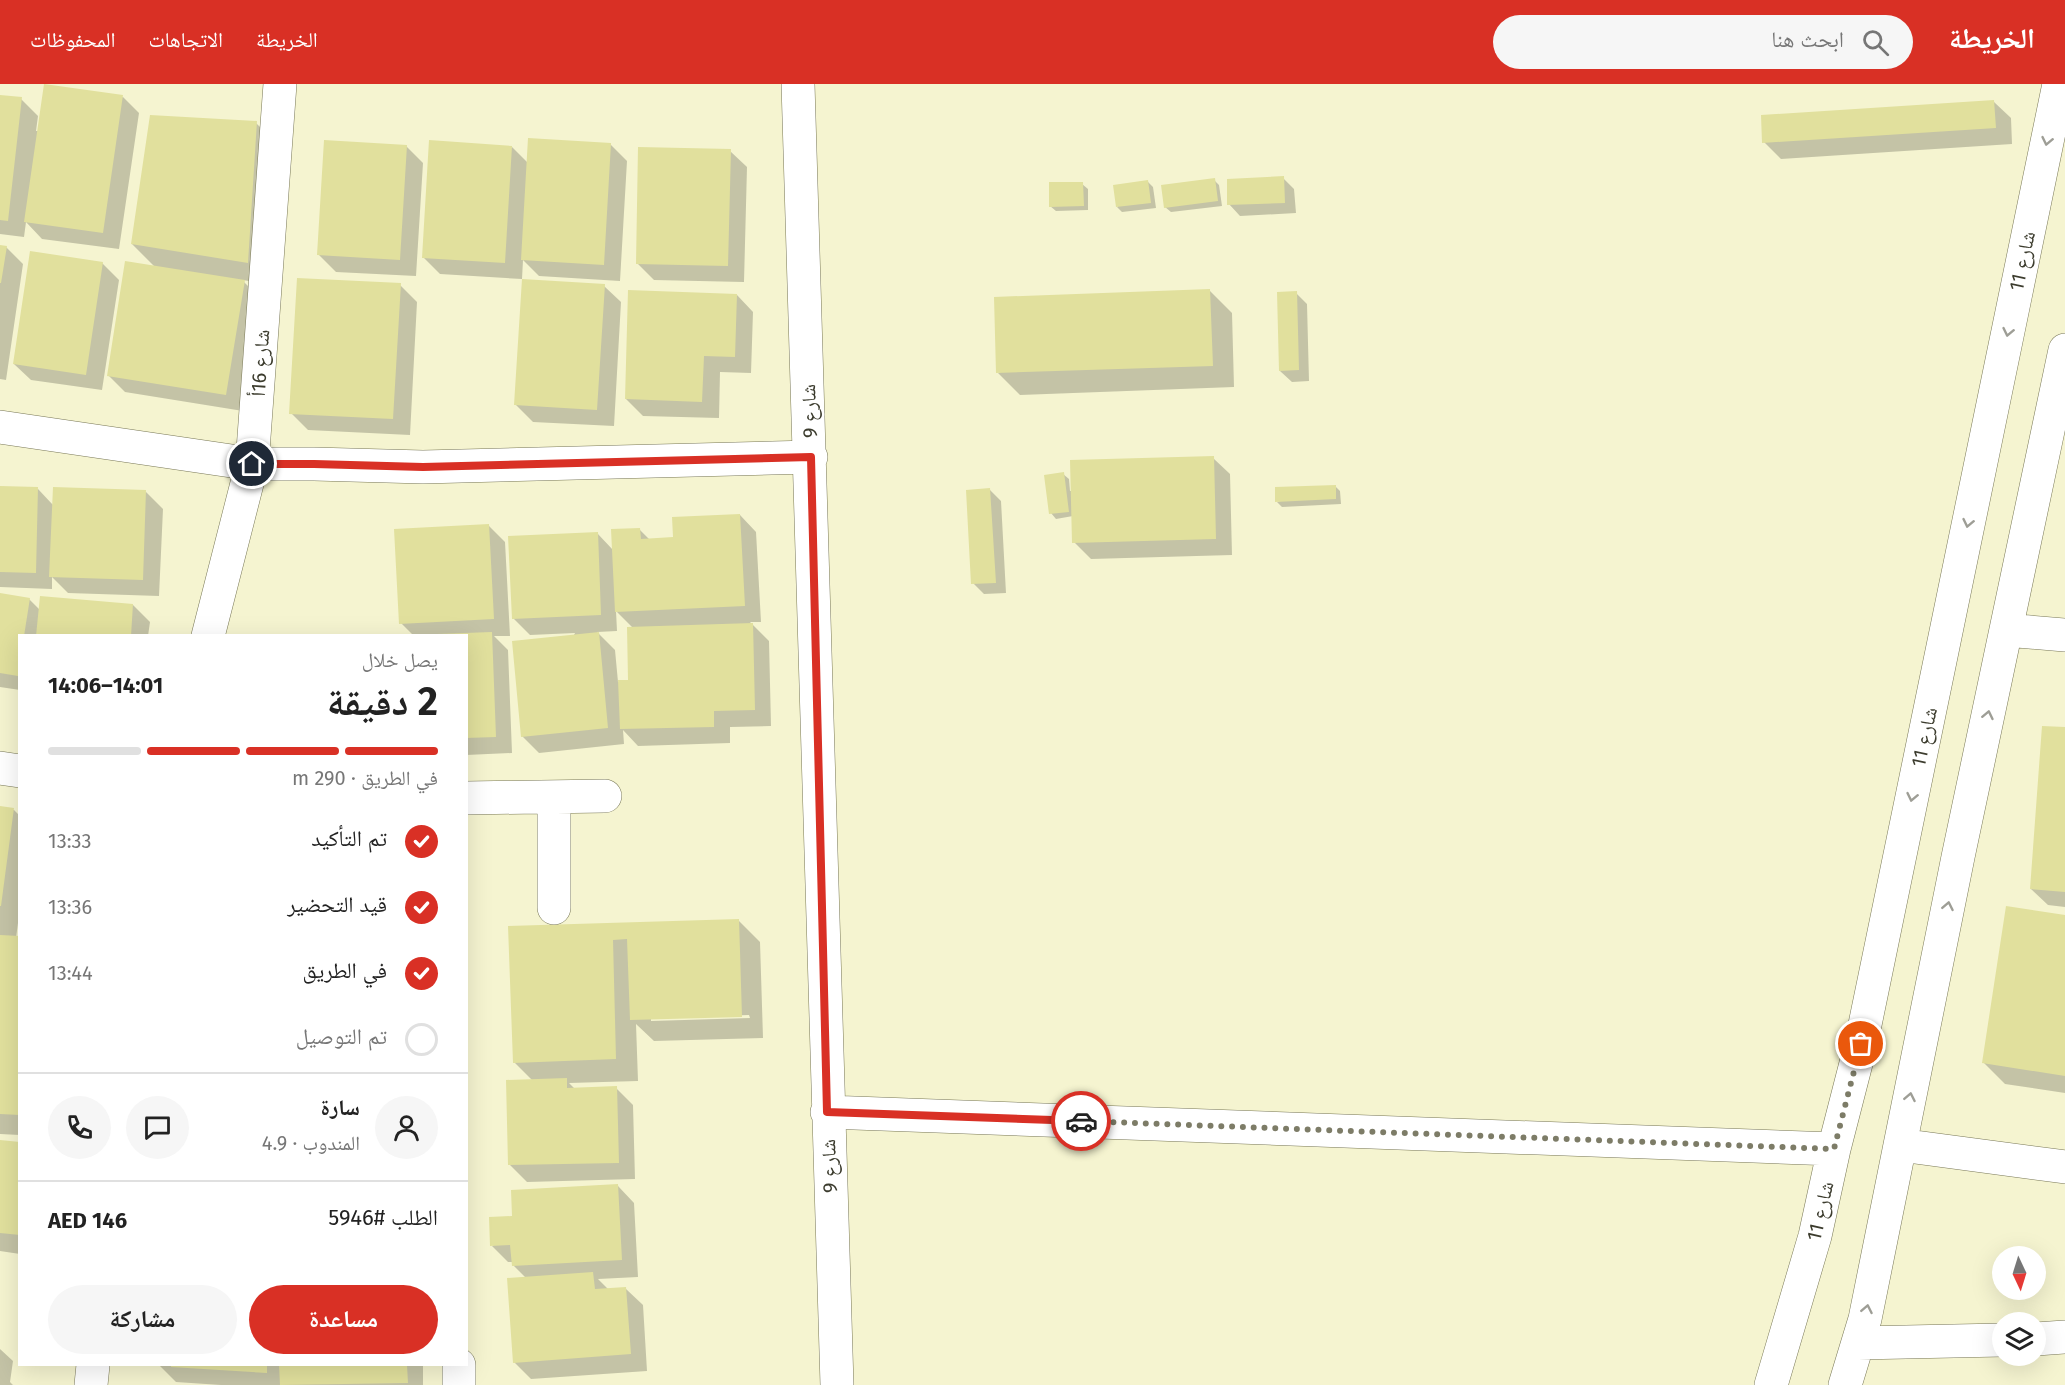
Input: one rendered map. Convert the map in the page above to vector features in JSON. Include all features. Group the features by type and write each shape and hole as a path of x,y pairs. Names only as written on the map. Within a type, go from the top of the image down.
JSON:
{"street":[{"name":"شارع 16أ","path":"209,634 252,464 280,84"},
{"name":"شارع 9","path":"798,84 811,457 827,1112 837,1385"},
{"name":"شارع 11","path":"1771,1385 1815,1236 1863,1033 2059,84"},
{"path":"1845,1385 1865,1319 1955,868 2065,350"},
{"path":"0,427 252,464 423,467 811,457"},
{"path":"2006,630 2065,635"},
{"path":"0,768 18,771"},
{"path":"554,796 554,908"},
{"path":"468,798 604,796"},
{"path":"827,1112 1834,1149"},
{"path":"1900,1145 2065,1167"},
{"path":"2046,1338 2065,1337"},
{"path":"1858,1343 1992,1340"},
{"path":"91,1385 93,1366"},
{"path":"459,1366 459,1385"}],"building":[{"path":"44,84 123,95 103,233 24,222"},
{"path":"0,95 22,97 8,221 0,220"},
{"path":"1994,100 1996,128 1762,143 1761,115"},
{"path":"150,115 257,121 248,263 131,244"},
{"path":"528,138 611,143 604,265 521,260"},
{"path":"324,140 407,145 400,260 317,255"},
{"path":"429,140 512,146 505,263 422,258"},
{"path":"638,147 731,149 728,266 636,264"},
{"path":"1284,176 1285,203 1227,205 1227,179"},
{"path":"1215,178 1218,201 1164,208 1161,185"},
{"path":"1148,180 1151,203 1116,207 1113,185"},
{"path":"1049,182 1083,182 1084,206 1049,207"},
{"path":"0,245 7,246 1,283 0,283"},
{"path":"30,251 103,262 86,375 13,364"},
{"path":"125,261 245,280 226,395 107,376"},
{"path":"297,278 401,283 393,419 289,414"},
{"path":"522,279 605,284 597,410 514,405"},
{"path":"1210,289 1213,366 996,373 994,297"},
{"path":"628,290 737,294 735,357 704,356 702,402 625,399"},
{"path":"1297,291 1299,370 1279,371 1277,292"},
{"path":"1214,456 1216,539 1072,543 1070,460"},
{"path":"1064,472 1069,512 1049,514 1044,475"},
{"path":"1336,485 1336,499 1275,502 1275,487"},
{"path":"0,486 38,487 36,573 0,572"},
{"path":"53,487 146,490 143,580 49,577"},
{"path":"990,488 996,583 971,584 966,490"},
{"path":"740,514 745,606 615,612 611,529 640,528 641,539 673,537 672,517"},
{"path":"489,524 494,619 399,624 394,529"},
{"path":"598,532 601,615 512,619 508,536"},
{"path":"0,593 30,598 24,634 18,634 18,676 0,673"},
{"path":"40,596 133,604 131,634 36,634"},
{"path":"753,623 755,710 714,711 714,727 620,729 618,680 628,680 627,627"},
{"path":"492,632 496,737 468,738 468,634 437,634"},
{"path":"599,632 608,728 521,737 512,641"},
{"path":"2042,726 2065,727 2065,892 2030,889"},
{"path":"0,806 14,808 1,906 0,906"},
{"path":"2006,906 2065,915 2065,1076 1982,1063"},
{"path":"739,919 742,1017 630,1020 627,939 613,940 616,1059 513,1063 508,926"},
{"path":"0,935 18,936 18,1115 0,1114"},
{"path":"567,1078 567,1088 617,1086 619,1163 508,1165 506,1080"},
{"path":"0,1140 18,1142 18,1235 0,1233"},
{"path":"618,1184 622,1260 512,1266 510,1245 490,1246 489,1217 512,1216 511,1190"},
{"path":"593,1272 595,1289 626,1287 631,1354 513,1363 507,1278"},
{"path":"267,1366 267,1373 171,1367"},
{"path":"279,1366 407,1366 408,1383 280,1385"}],"way so far":[{"path":"1081,1121 1834,1149 1861,1044"}],"route":[{"path":"252,464 423,467 811,457 827,1112 1081,1121"}]}
